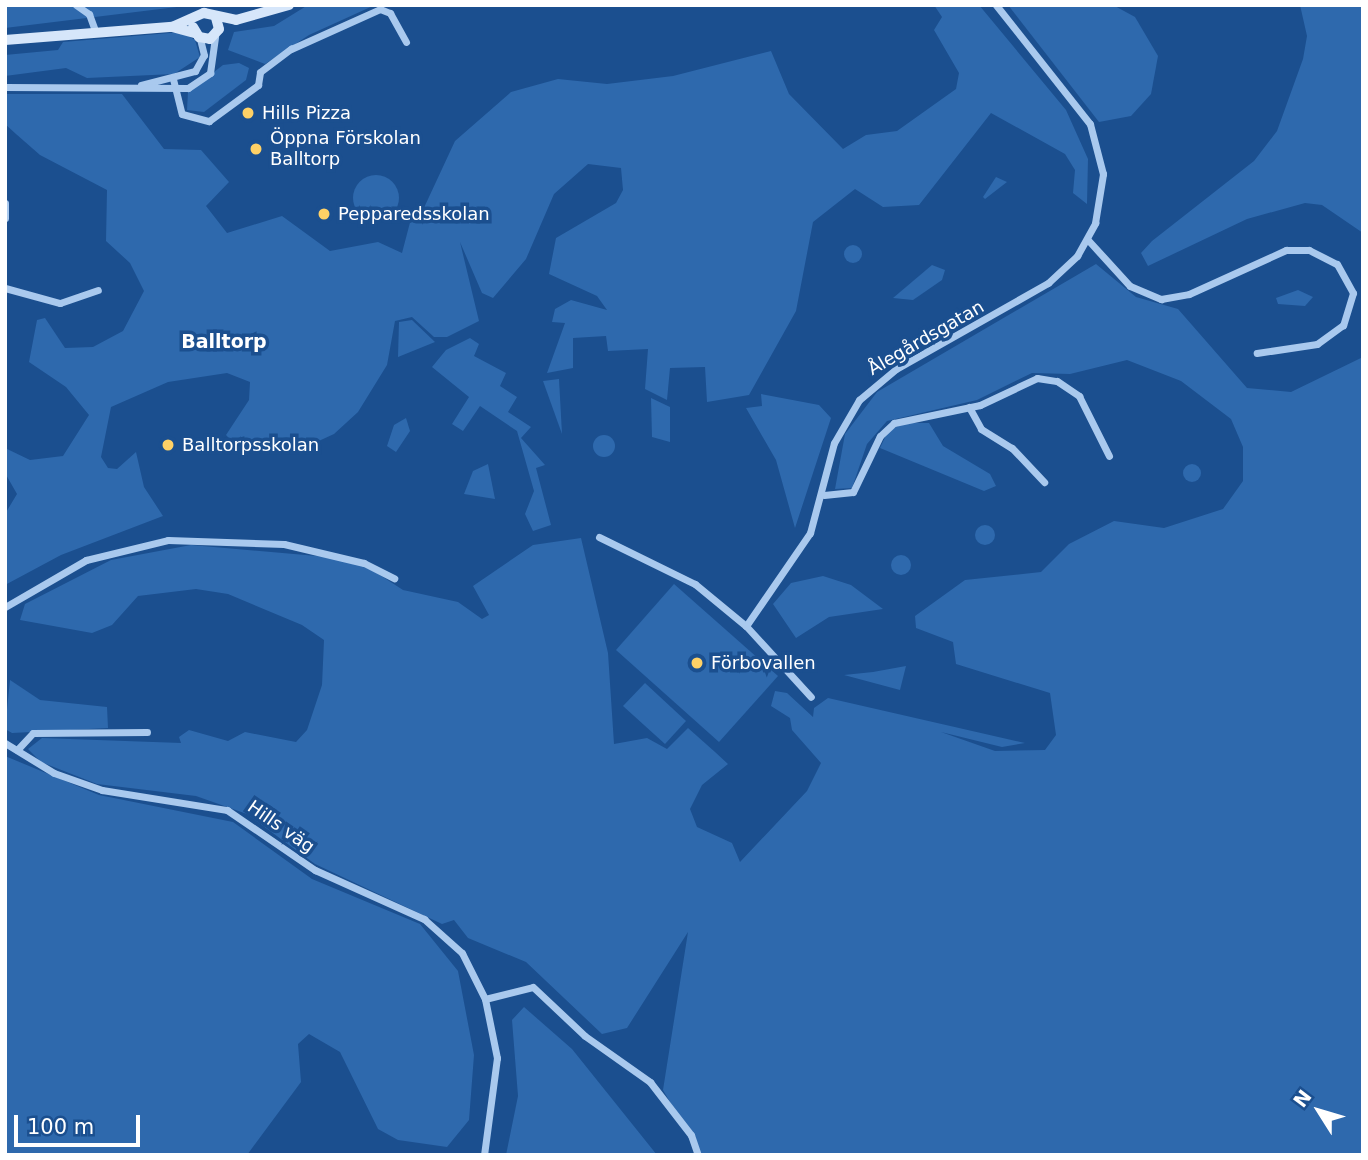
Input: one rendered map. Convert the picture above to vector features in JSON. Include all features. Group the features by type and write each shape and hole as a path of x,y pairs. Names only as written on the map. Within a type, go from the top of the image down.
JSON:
{"street":[{"path":"76,5 89,13 96,33"},
{"path":"173,27 197,36 217,34 236,20 289,5"},
{"name":"Ålegårdsgatan","path":"746,626 798,554 824,495 834,443 866,392 1048,283 1088,240 1103,185 1090,124 996,5"},
{"path":"173,79 173,89 182,114 209,121 258,85 260,72 291,49 380,9 390,13 406,42"},
{"path":"5,40 173,27 198,16 236,20"},
{"path":"140,86 173,79 199,66 198,16"},
{"path":"5,87 140,86 173,89 198,84 210,73 217,34 216,18"},
{"path":"5,203 5,218"},
{"path":"1088,240 1130,286 1161,299 1189,294 1286,250 1319,253 1344,271 1353,301 1337,331 1309,346 1257,353"},
{"path":"5,288 61,303 98,290"},
{"path":"824,495 853,492 890,425 969,407 1031,379 1058,381 1084,402 1109,456"},
{"path":"969,407 981,429 1013,448 1044,482"},
{"path":"599,537 688,580 746,626 811,697"},
{"path":"5,607 86,560 168,540 284,544 364,563 394,578"},
{"path":"17,750 33,733 147,732"},
{"name":"Hills väg","path":"5,743 102,790 197,801 238,815 314,870 441,929 474,970 485,999 497,1058 484,1155"},
{"path":"485,999 537,989 585,1036 650,1082 691,1135 698,1155"}],"shaded area":[{"path":"5,5 193,5 5,28"},
{"path":"308,5 375,5 309,35 265,64 228,50 234,32 274,26"},
{"path":"934,5 979,5 1066,110 1088,159 1087,204 1073,193 1075,170 1065,154 991,113 919,205 883,207 855,189 813,222 796,311 749,395 707,402 705,367 670,368 667,400 645,389 648,349 608,351 606,336 573,338 573,368 547,373 565,323 552,322 555,309 571,300 607,310 597,296 549,274 556,238 616,203 623,190 621,168 588,164 554,194 526,259 493,298 482,293 460,242 479,321 447,337 434,337 412,317 395,321 387,365 358,412 334,434 299,450 241,451 226,435 249,400 250,382 227,373 168,382 111,407 101,457 108,468 117,469 136,452 144,487 163,516 61,555 5,585 5,514 17,494 5,473 5,448 30,460 63,456 89,415 66,387 29,362 37,320 45,318 65,348 93,347 123,331 144,291 130,263 106,241 107,190 40,155 5,124 5,94 122,94 164,149 201,150 229,182 206,206 227,233 282,216 330,251 378,242 402,253 413,211 422,212 455,141 511,92 558,79 607,84 673,76 771,51 789,94 843,149 866,135 897,131 956,89 959,73 934,30 942,17"},
{"path":"1008,5 1113,5 1135,17 1158,56 1151,94 1131,116 1099,122"},
{"path":"1300,5 1363,5 1363,233 1322,205 1305,203 1247,219 1148,266 1141,253 1152,241 1254,161 1277,131 1303,59 1307,36"},
{"path":"182,32 195,40 200,57 174,74 87,78 66,68 5,76 5,55 58,50 63,42"},
{"path":"239,63 249,68 246,80 204,112 187,110 188,92 223,65"},
{"path":"376,175 392,182 399,198 392,214 376,221 360,214 353,198 360,182"},
{"path":"996,177 1007,182 985,199 983,197"},
{"path":"853,245 859,248 862,254 859,260 853,263 847,260 844,254 847,248"},
{"path":"1096,264 1136,297 1178,309 1247,388 1291,392 1363,357 1363,1155 701,1155 663,1090 688,932 627,1028 602,1034 526,962 468,938 454,920 442,924 315,864 247,814 196,796 97,784 41,762 28,749 42,738 181,743 179,737 189,730 228,741 245,732 296,742 307,730 322,685 324,640 302,625 228,594 196,589 138,596 112,625 92,633 20,620 25,604 111,560 191,545 328,557 366,566 403,590 458,602 482,619 489,615 473,586 533,545 581,538 608,653 614,744 647,738 667,749 688,728 728,764 702,785 690,809 697,827 732,843 740,862 807,791 821,763 792,730 790,718 771,706 775,691 787,693 813,717 814,708 828,698 1025,743 1002,747 941,732 995,751 1045,750 1056,735 1050,693 956,664 953,642 916,628 915,616 965,580 1041,572 1069,544 1114,521 1164,528 1223,509 1243,481 1243,447 1231,419 1181,381 1127,360 1070,374 1032,373 977,400 887,421 867,444 852,488 835,489 845,434 877,392"},
{"path":"932,265 945,270 942,280 913,300 893,298"},
{"path":"1298,290 1313,297 1305,306 1278,304 1276,298"},
{"path":"412,320 435,342 398,357 399,322"},
{"path":"470,338 479,344 474,356 506,373 500,386 517,397 508,412 531,427 521,438 545,465 536,468 551,525 533,531 525,514 534,491 517,431 480,406 463,431 452,424 469,397 432,367 446,350"},
{"path":"559,379 562,434 543,381"},
{"path":"761,394 819,405 831,418 795,528 776,460 746,408 762,406"},
{"path":"651,398 670,407 670,442 652,437"},
{"path":"406,418 410,431 396,452 387,446 394,425"},
{"path":"904,423 929,423 943,446 990,474 996,486 984,491 880,448 888,431"},
{"path":"604,435 614,442 615,446 608,456 604,457 594,450 593,446 600,436"},
{"path":"488,464 495,499 464,494 473,471"},
{"path":"1188,464 1196,464 1201,473 1199,480 1188,482 1183,477 1183,469"},
{"path":"981,525 989,525 995,535 989,545 981,545 975,539 975,531"},
{"path":"901,555 908,558 911,565 908,572 901,575 894,572 891,565 894,558"},
{"path":"823,576 851,585 883,609 829,617 796,638 773,604 791,583"},
{"name":"Förbovallen","path":"674,584 778,676 719,742 616,650"},
{"path":"906,666 900,690 844,675 873,672"},
{"path":"10,680 40,700 107,707 108,728 12,733 5,729"},
{"path":"645,683 686,721 665,744 623,706"},
{"path":"5,756 99,795 233,822 312,879 420,924 458,971 474,1055 469,1120 447,1147 398,1140 378,1129 340,1052 309,1034 298,1044 301,1082 247,1155 5,1155"},
{"path":"524,1007 572,1049 657,1155 506,1155 518,1096 512,1020"}],"place":[{"name":"Hills Pizza","path":"248,113"},
{"name":"Öppna Förskolan Balltorp","path":"256,149"},
{"name":"Pepparedsskolan","path":"324,214"},
{"name":"Balltorpsskolan","path":"168,445"},
{"name":"Förbovallen","path":"697,663"}],"district":[{"name":"Balltorp","path":"224,342"}]}
